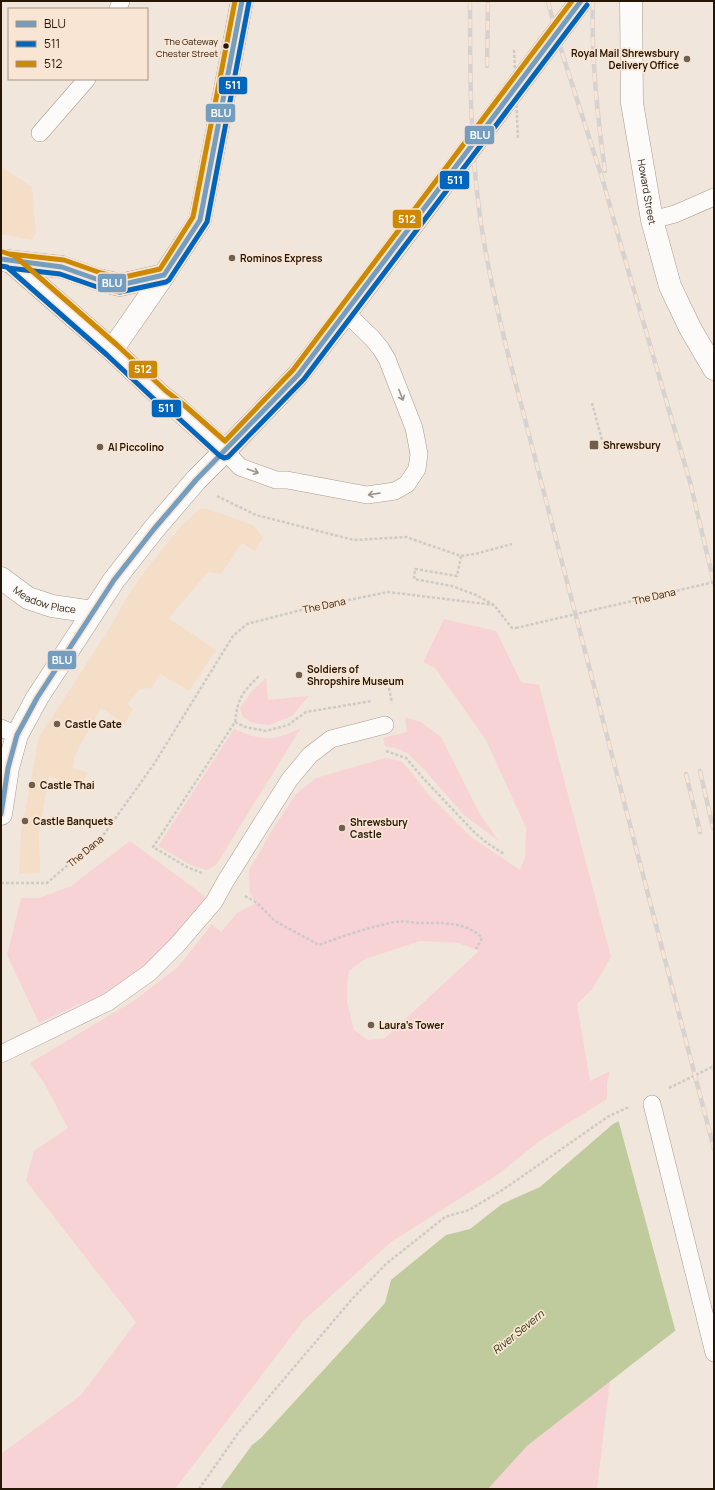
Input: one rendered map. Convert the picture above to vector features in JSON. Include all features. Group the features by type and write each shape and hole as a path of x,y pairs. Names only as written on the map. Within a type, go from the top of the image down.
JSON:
{"main road":[{"path":"112,350 200,220 242,1"},
{"path":"1,814 8,768 9,732 37,698 114,580 154,529 196,480 298,375 581,1"},
{"name":"Howard Street","path":"631,1 632,103 652,220 670,286 690,328 714,369"},
{"path":"6,260 62,267 99,280 120,285 164,275"},
{"path":"6,260 112,350 161,396 178,409 225,451"},
{"name":"Meadow Place","path":"1,578 28,598 52,606 93,612"}],"lane":[{"path":"40,133 86,80"},
{"path":"652,220 675,214 714,197"},
{"path":"225,451 240,467 276,480 287,480 368,495 395,491 407,484 417,468 419,454 414,428 381,349 372,338 346,313"},
{"path":"1,1054 108,1002 148,973 177,945 214,902 256,831 290,780 310,755 331,739 385,726"},
{"path":"652,1104 714,1353"}],"path":[{"path":"514,50 518,139"},
{"path":"592,403 605,452"},
{"path":"216,495 256,515 354,540 406,538 461,556 475,554 512,544"},
{"path":"461,556 457,576 416,569 414,579 452,586 476,595 494,605"},
{"name":"The Dana","path":"1,884 47,883 105,833 154,764 233,636 247,624 305,609 388,592 494,605 512,628 516,628 714,582"},
{"path":"385,751 406,758 475,833 504,854"},
{"path":"476,932 482,938 476,949"},
{"path":"199,1489 239,1432 353,1298 386,1264 445,1217 469,1210 504,1189 610,1116"}],"shaded area":[{"path":"1,167 32,187 36,233 32,240 1,234"},
{"path":"201,508 208,509 253,525 263,538 255,551 242,543 221,574 208,572 169,618 216,650 189,691 160,674 152,688 140,689 128,704 133,709 125,724 101,708 75,755 73,768 88,773 80,788 49,776 39,833 40,873 19,874 21,832 39,737 145,571 181,526"},
{"path":"444,619 496,631 521,682 539,685 611,957 593,988 577,1004 590,1081 610,1071 607,1083 607,1099 541,1140 497,1175 391,1242 303,1321 175,1489 1,1489 1,1454 81,1395 136,1322 26,1181 34,1151 68,1128 44,1083 30,1063 135,1000 178,967 212,924 221,932 237,913 256,903 250,893 249,870 274,827 296,794 316,778 385,758 401,761 428,794 471,837 520,870 525,857 526,828 486,740 435,668 423,662","holes":["420,941 459,943 479,951 385,1038 368,1040 354,1030 347,1002 349,971 365,959"]},
{"path":"266,678 268,700 309,696 292,716 269,725 253,723 243,717 240,708 252,691"},
{"path":"405,717 421,722 441,737 481,816 499,841 465,816 420,765 407,753 396,748 385,746 383,738 407,732"},
{"path":"301,728 216,865 207,870 191,865 158,846 234,729 260,738 275,738"},
{"path":"130,841 206,897 178,939 106,995 77,1005 39,1023 7,955 21,898 39,898 71,886"},
{"path":"610,1381 597,1489 488,1489 526,1447"}],"water":[{"name":"River Severn","path":"714,1074 707,1306 527,1446 488,1489 220,1489 252,1445 261,1438 385,1303 391,1280 446,1235 470,1229 502,1204 540,1187 613,1124"}],"pier":[{"path":"714,1072 714,1306 708,1308 676,1333 618,1119"}],"railway":[{"path":"470,1 472,136 474,163 482,233 492,283 507,350 714,1149"},
{"path":"487,66 488,1"},
{"path":"548,1 557,37 603,181 690,482 714,583"},
{"path":"593,1 595,86 605,171"},
{"path":"700,771 713,828"},
{"path":"686,774 700,832"}],"transit line":[{"name":"512","path":"10,254 64,260 120,278 160,269 193,217 235,1"},
{"name":"BLU","path":"1,259 62,267 99,280 120,285 164,275 200,220 242,1"},
{"name":"512","path":"3,252 15,256 117,345 166,391 225,441 293,370 572,1"},
{"name":"BLU","path":"1,814 8,768 17,735 37,698 114,580 154,529 196,480 298,375 581,1"},
{"name":"511","path":"8,268 60,274 97,287 120,292 166,282 169,280 207,222 249,2"},
{"name":"511","path":"1,266 7,267 107,355 156,401 174,414 220,456 224,458 228,457 304,379 587,5"}],"place":[{"name":"The Gateway Chester Street","path":"226,46"},
{"name":"Royal Mail Shrewsbury Delivery Office","path":"687,59"},
{"name":"Rominos Express","path":"232,258"},
{"name":"Shrewsbury","path":"594,445"},
{"name":"Al Piccolino","path":"100,447"},
{"name":"Soldiers of Shropshire Museum","path":"299,675"},
{"name":"Castle Gate","path":"57,724"},
{"name":"Castle Thai","path":"32,785"},
{"name":"Castle Banquets","path":"25,821"},
{"name":"Shrewsbury Castle","path":"342,828"},
{"name":"Laura's Tower","path":"371,1025"}]}
